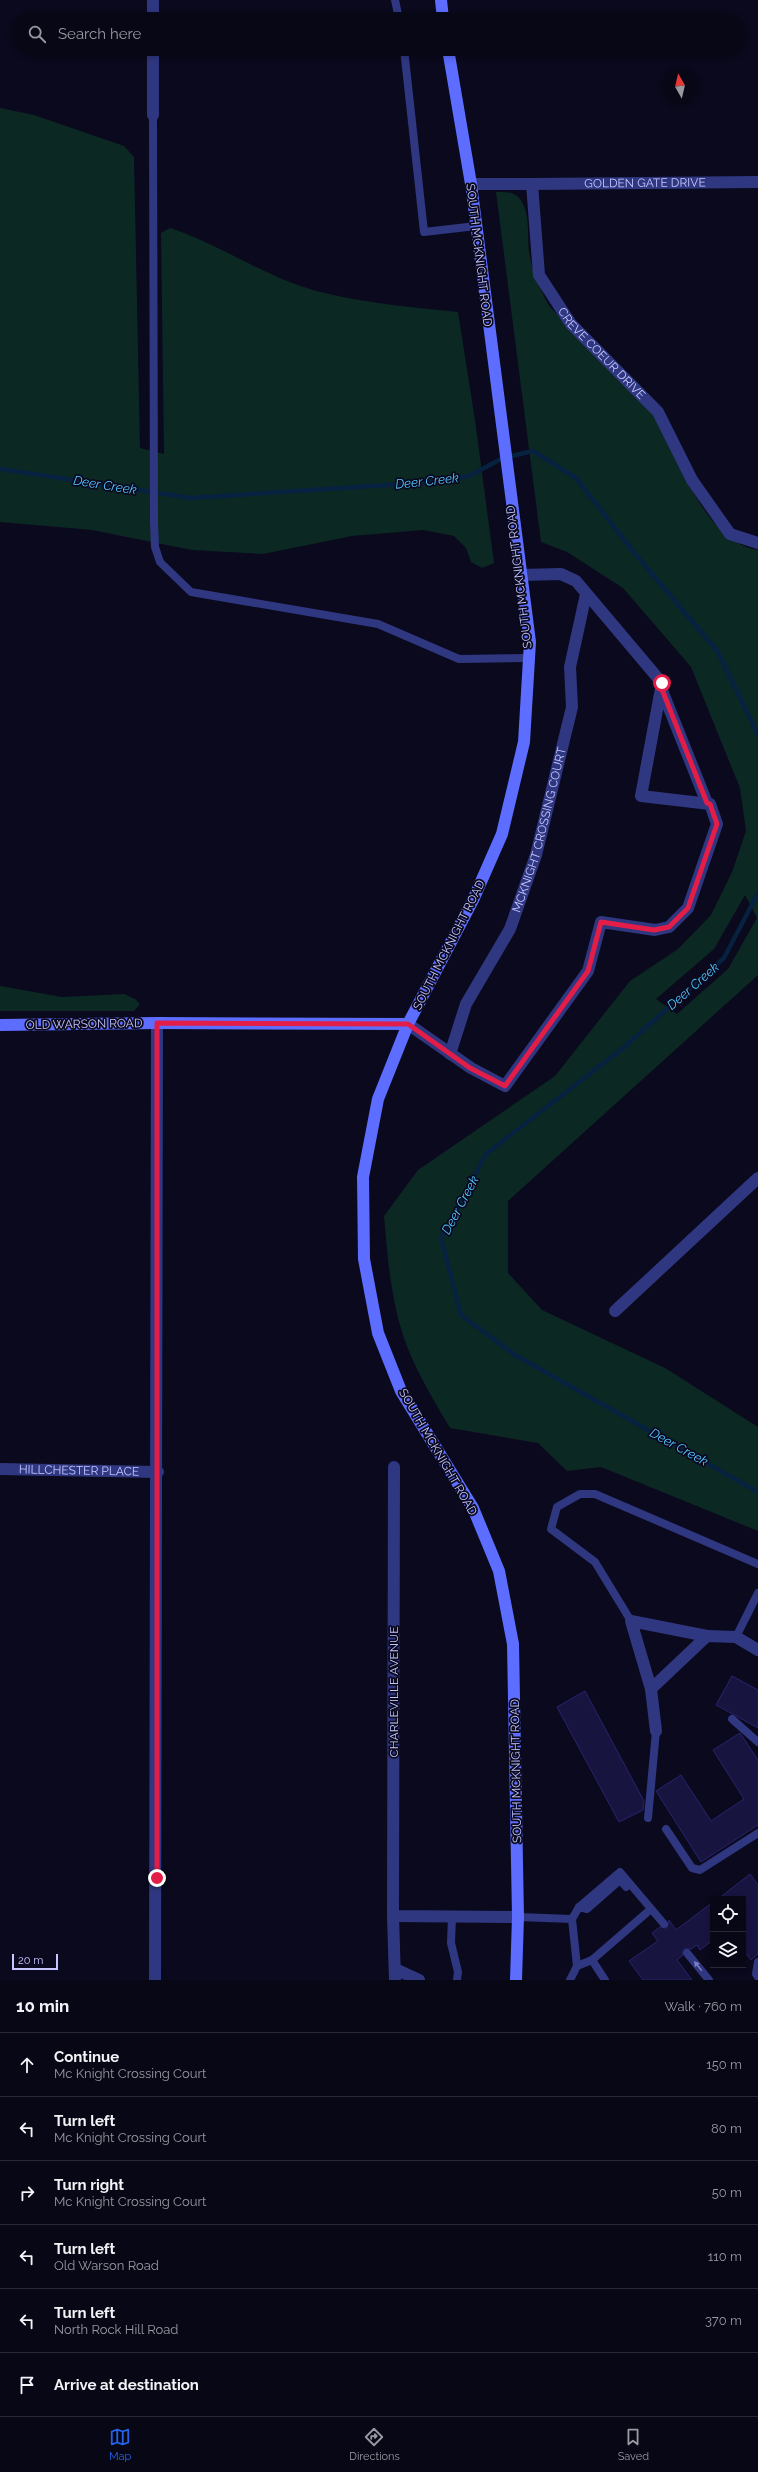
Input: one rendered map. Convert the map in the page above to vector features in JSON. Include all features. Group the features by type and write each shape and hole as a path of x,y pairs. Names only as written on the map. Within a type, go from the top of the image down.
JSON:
{"main road":[{"path":"441,0 442,12"},
{"name":"SOUTH MCKNIGHT ROAD","path":"449,56 471,184 500,422 530,642 524,742 502,834 473,900 408,1024 378,1099 363,1177 364,1258 378,1333 402,1391 473,1508 499,1572 513,1644 518,1917 516,1980"},
{"name":"OLD WARSON ROAD","path":"0,1025 157,1023 408,1024"}],"street":[{"path":"153,0 153,12"},
{"path":"153,56 153,115"},
{"name":"GOLDEN GATE DRIVE","path":"532,184 758,182"},
{"path":"471,184 532,184"},
{"name":"CREVE COEUR DRIVE","path":"532,184 539,275 571,324 658,412 692,480 730,534 758,543"},
{"path":"520,574 561,574 576,581 662,683 641,796 707,803"},
{"name":"MCKNIGHT CROSSING COURT","path":"450,1054 466,1004 510,929 536,855 572,707 570,668 586,594"},
{"path":"408,1024 470,1068 505,1086 588,971 601,922 654,930 669,927 688,908 717,824 710,804 707,803 661,687"},
{"path":"155,1980 158,1472 157,1023"},
{"path":"615,1311 758,1178"},
{"name":"CHARLEVILLE AVENUE","path":"394,1467 393,1916 395,1974 419,1980"},
{"name":"HILLCHESTER PLACE","path":"0,1469 158,1472"},
{"path":"656,1731 651,1689 631,1621 707,1636 736,1637 758,1650"},
{"path":"651,1689 707,1636"},
{"path":"393,1916 518,1917"}],"lane":[{"path":"395,0 398,12"},
{"path":"405,56 424,232 476,226"},
{"path":"153,115 154,522 155,547 160,562 190,592 378,624 459,659 529,658"},
{"path":"631,1621 595,1562 551,1529 557,1507 580,1494 595,1494 758,1564"},
{"path":"736,1637 758,1593"},
{"path":"732,1719 758,1742"},
{"path":"648,1818 656,1731"},
{"path":"666,1829 692,1868 700,1870 758,1833"},
{"path":"570,1980 577,1966 572,1919 579,1906 620,1872 664,1924"},
{"path":"577,1966 592,1960 651,1909"},
{"path":"452,1917 451,1943 458,1972 457,1980"},
{"path":"518,1917 572,1919"},
{"path":"687,1952 709,1980"},
{"path":"592,1960 605,1980"},
{"path":"758,1962 756,1964 756,1974 758,1977"}],"green space":[{"path":"0,108 34,115 124,146 134,157 140,448 164,454 161,233 170,228 202,240 279,278 313,290 353,299 458,312 475,420 494,563 482,568 471,562 466,548 454,536 423,530 352,536 263,554 192,550 92,530 0,522"},
{"path":"496,192 508,192 514,194 523,203 528,224 529,252 532,266 550,307 649,409 660,427 693,492 720,530 738,543 758,550 758,975 508,1201 508,1273 542,1310 665,1368 758,1427 758,1531 601,1467 567,1471 538,1443 450,1428 428,1390 408,1350 393,1296 384,1216 418,1170 555,1076 630,981 678,949 711,915 732,872 746,831 740,788 691,667 623,588 567,552 541,542","holes":["745,895 757,918 728,969 677,1014 656,999 714,949"]},
{"path":"0,986 62,997 124,994 135,999 140,1004 134,1011 0,1011"}],"building":[{"path":"732,1676 758,1690 758,1728 716,1705"},
{"path":"585,1691 644,1801 643,1810 619,1822 557,1707"},
{"path":"740,1733 758,1760 758,1825 701,1862 656,1791 681,1775 711,1821 744,1799 713,1750"},
{"path":"750,1874 758,1885 758,1954 751,1960 746,1954 746,1896 722,1896"},
{"path":"710,1904 710,1942 700,1950 697,1945 691,1949 684,1949 682,1956 677,1960 692,1980 643,1980 629,1961 658,1941 652,1933 660,1927 667,1928 669,1920 676,1930"}],"waterway":[{"name":"Deer Creek","path":"0,469 191,498 434,482 469,476 503,458 533,451 576,478 632,550 718,652 758,735"},
{"name":"Deer Creek","path":"758,893 724,958 623,1048 486,1154 441,1238 461,1315 515,1355 758,1492"}],"route":[{"path":"157,1878 157,1023 408,1024 470,1068 505,1086 588,971 601,922 654,930 669,927 688,908 717,824 710,804 707,803 661,687 662,683"}]}
